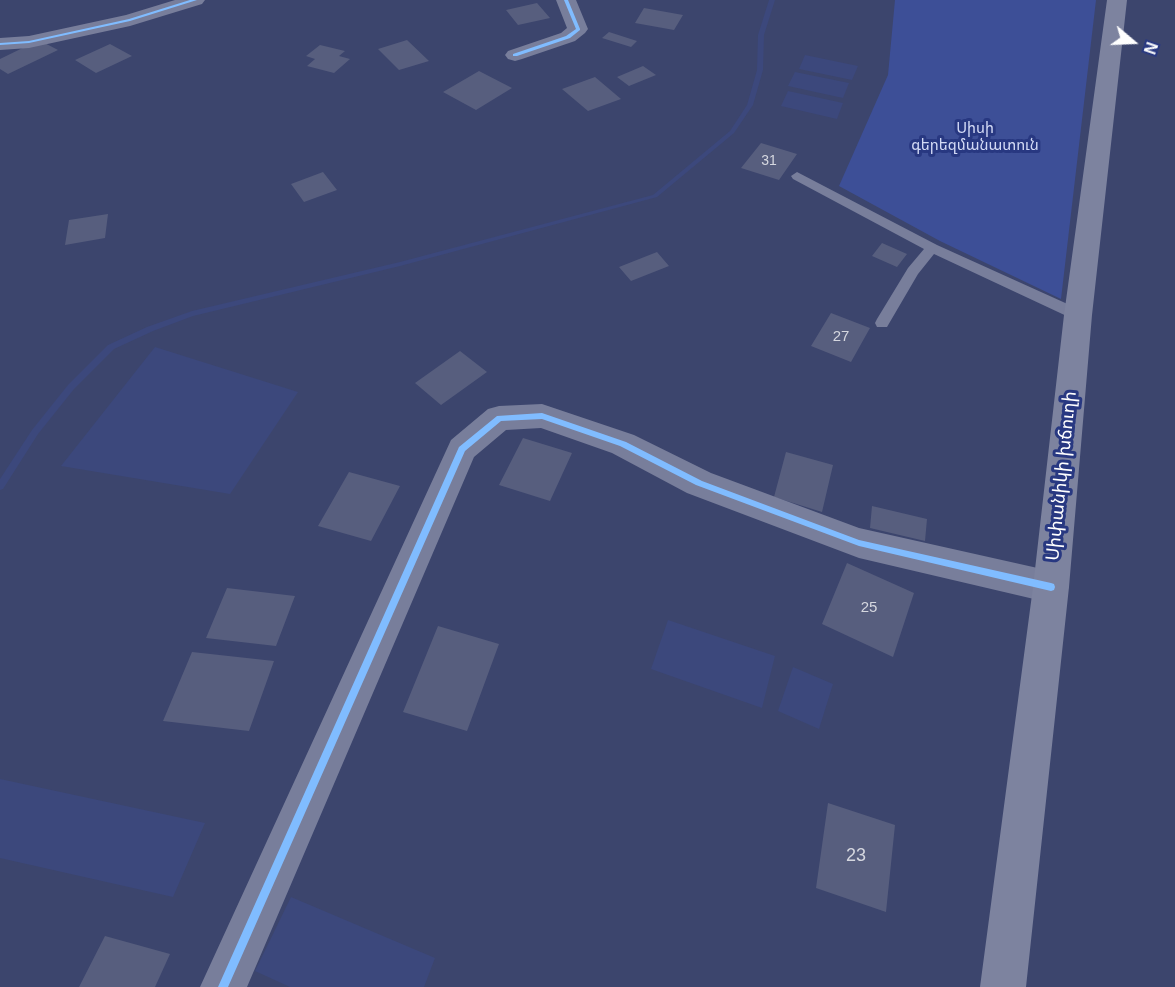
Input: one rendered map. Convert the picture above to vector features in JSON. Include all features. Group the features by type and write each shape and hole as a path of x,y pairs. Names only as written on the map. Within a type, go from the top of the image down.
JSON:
{"main road":[{"name":"Սիփանիկի խճուղի","path":"1003,987 1051,587 1078,315 1117,0"}],"street":[{"path":"0,44 29,42 130,20 195,0"},
{"path":"515,55 568,37 578,28 566,0"},
{"path":"223,987 462,450 499,418 542,416 623,444 699,483 860,543 1051,587"}],"lane":[{"path":"797,176 932,248 1078,315"},
{"path":"882,323 913,271 932,248"}],"green space":[{"name":"Սիսի գերեզմանատուն","path":"895,0 1096,0 1061,299 940,241 839,186 888,75"}],"shaded area":[{"path":"805,55 858,66 852,80 799,69"},
{"path":"795,72 849,83 843,98 788,86"},
{"path":"788,91 843,103 837,119 781,106"},
{"path":"155,347 298,392 230,494 61,466"},
{"path":"668,620 775,656 762,708 651,669"},
{"path":"793,667 833,684 819,729 778,711"},
{"path":"0,779 205,823 173,897 0,858"},
{"path":"291,897 435,958 424,987 290,987 255,971"}],"building":[{"path":"537,3 550,18 518,25 506,10"},
{"path":"644,8 683,15 674,30 635,23"},
{"path":"609,32 637,41 631,47 602,38"},
{"path":"39,40 58,50 8,74 0,69 0,59"},
{"path":"407,40 429,61 399,70 378,49"},
{"path":"110,44 132,56 96,73 75,60"},
{"path":"320,45 345,51 339,56 350,59 334,73 307,66 315,59 306,56"},
{"path":"643,66 656,75 629,86 617,77"},
{"path":"479,71 512,88 476,110 443,92"},
{"path":"595,77 621,99 588,111 562,89"},
{"path":"761,143 797,154 779,180 741,168"},
{"path":"323,172 337,190 304,202 291,184"},
{"path":"108,214 105,238 65,245 69,220"},
{"path":"882,243 907,254 897,267 872,256"},
{"path":"657,252 669,266 631,281 619,267"},
{"path":"831,313 870,328 851,362 811,346"},
{"path":"460,351 487,372 441,405 415,383"},
{"path":"523,438 572,453 550,501 499,485"},
{"path":"786,452 833,465 822,512 774,497"},
{"path":"349,472 400,486 371,541 318,526"},
{"path":"872,506 927,519 925,541 870,528"},
{"path":"847,563 914,593 893,657 822,624"},
{"path":"227,588 295,596 276,646 206,638"},
{"path":"438,626 499,644 467,731 403,712"},
{"path":"192,652 274,661 249,731 163,721"},
{"path":"828,803 895,825 886,912 816,888"},
{"path":"105,936 170,954 155,987 79,987"}],"waterway":[{"path":"0,486 35,432 71,387 111,347 150,329 192,314 400,264 655,196 732,132 750,105 760,70 761,35 772,0"}],"cycle path":[{"path":"0,44 29,42 130,20 195,0"},
{"path":"515,55 568,37 578,29 566,0"},
{"path":"223,987 462,449 499,418 542,416 623,444 699,483 859,543 1051,587"}]}
